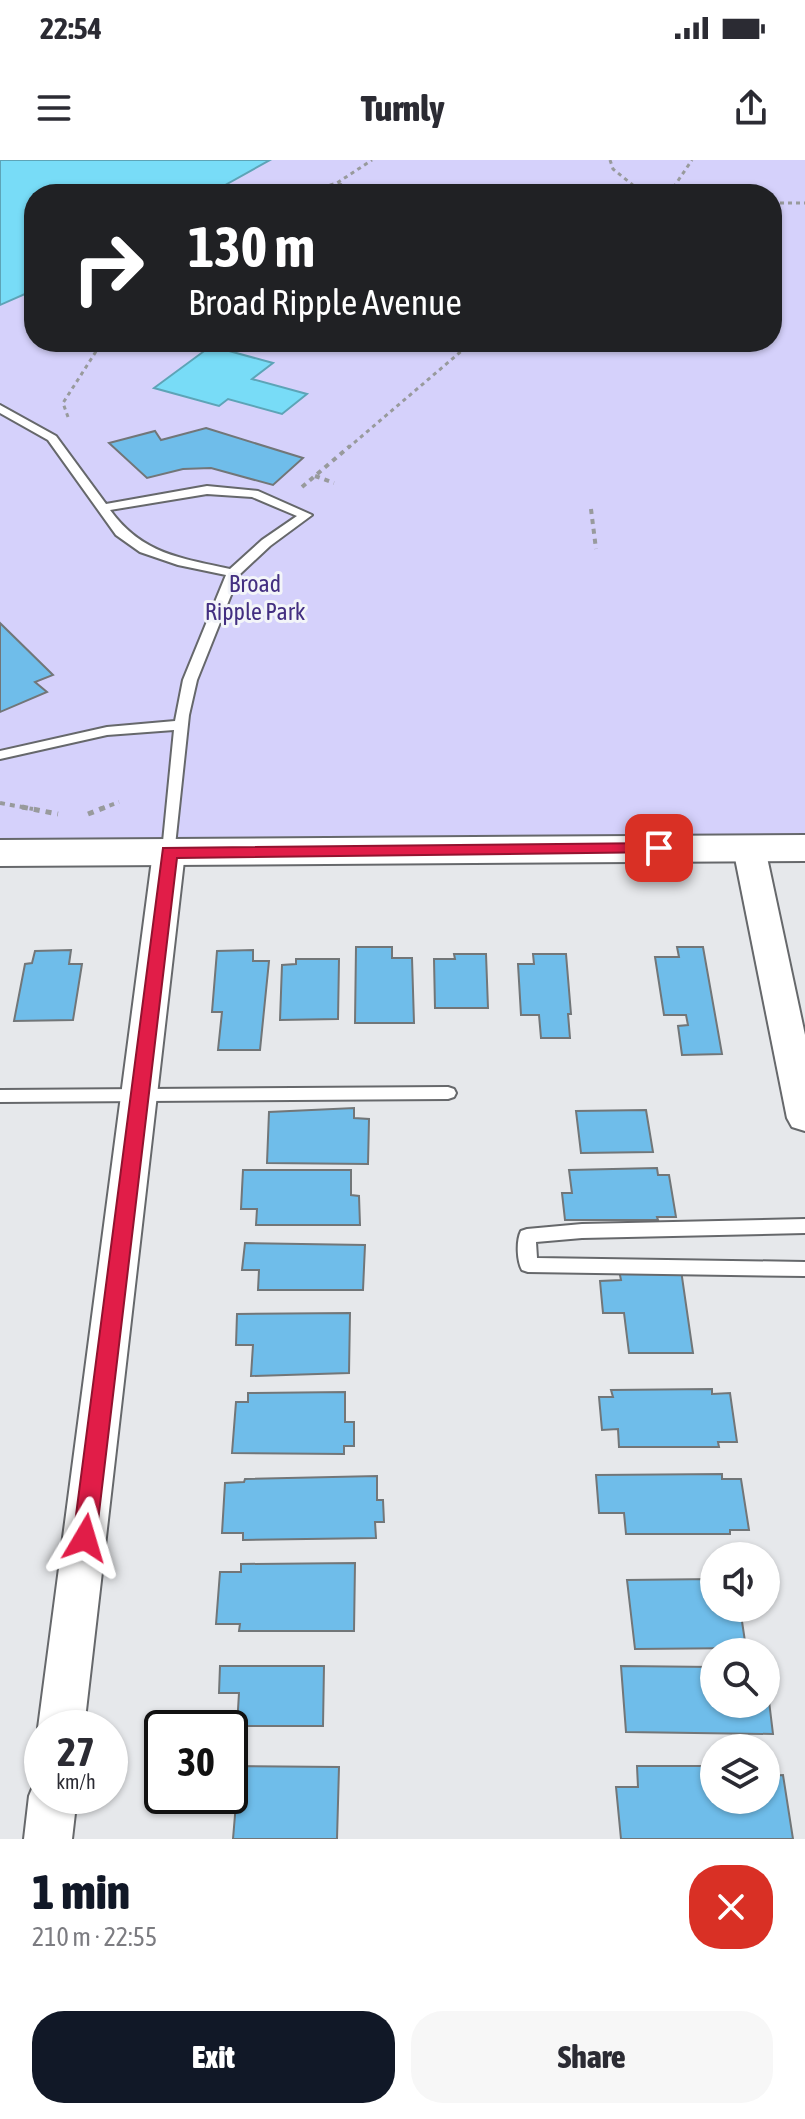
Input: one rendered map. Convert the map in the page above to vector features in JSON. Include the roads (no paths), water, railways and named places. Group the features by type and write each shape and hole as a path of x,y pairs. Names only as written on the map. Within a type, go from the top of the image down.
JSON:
{"street":[{"path":"749,848 803,1099"},
{"path":"0,853 805,848"},
{"path":"63,1710 169,852"},
{"path":"48,1839 51,1814"}],"lane":[{"path":"0,408 52,438 120,532 144,549 182,562 233,573"},
{"path":"102,508 207,490 254,494 306,515 266,543 233,573 190,680 181,725 169,852"},
{"path":"0,755 107,731 181,725"},
{"path":"0,1096 448,1093"},
{"path":"805,1226 582,1231 527,1236 528,1265 805,1269"}],"water":[{"path":"0,160 270,160 227,184 24,184 24,294 0,305"},
{"path":"203,352 233,352 273,363 252,379 307,394 282,414 228,399 219,406 154,388"}],"park label":[{"name":"Broad Ripple Park","path":"255,597"}]}
